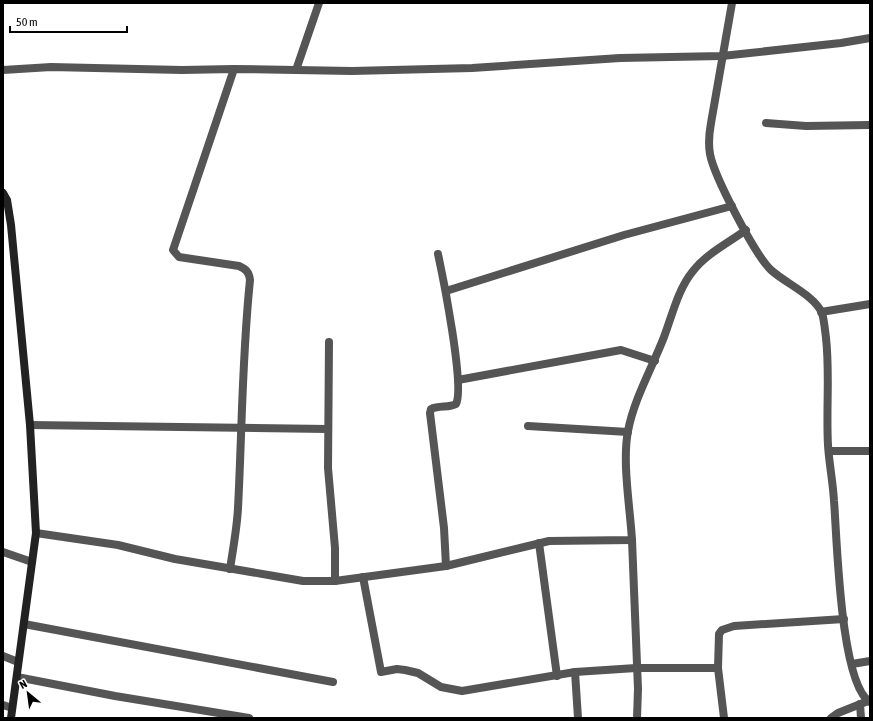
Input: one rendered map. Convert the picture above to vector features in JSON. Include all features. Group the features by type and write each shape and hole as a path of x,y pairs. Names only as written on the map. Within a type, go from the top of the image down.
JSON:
{"main road":[{"path":"3,193 7,200 11,225 30,425 36,533 11,718"}],"street":[{"path":"296,70 319,3"},
{"path":"732,3 708,140 710,156 732,206 764,262 772,271 809,298 822,312 826,338 829,451 844,619 852,664 859,688 866,703 862,718"},
{"path":"3,70 52,67 352,72 464,68 620,58 722,56 841,43 870,38"},
{"path":"230,569 238,510 240,428 245,326 250,280 249,273 239,266 178,257 172,250 234,69"},
{"path":"766,123 806,126 870,125"},
{"path":"446,291 624,235 732,206"},
{"path":"636,718 638,688 632,540 626,455 628,432 633,414 680,294 692,272 700,263 746,230"},
{"path":"438,254 446,291 458,380 456,404 452,406 438,406 431,409 430,413 444,528 446,566"},
{"path":"822,312 870,304"},
{"path":"330,342 328,468 335,548 335,582"},
{"path":"458,380 621,350 655,361"},
{"path":"30,425 328,429"},
{"path":"528,426 628,432"},
{"path":"829,451 870,451"},
{"path":"36,533 118,545 175,559 303,581 335,582 446,566 559,539 632,540"},
{"path":"538,543 557,676"},
{"path":"3,552 32,562"},
{"path":"363,577 381,672 396,669 406,670 418,673 440,687 462,691 575,672 636,668 718,668"},
{"path":"724,718 718,668 719,634 726,627 844,619"},
{"path":"24,624 333,682"},
{"path":"3,656 18,662"},
{"path":"852,664 870,661"},
{"path":"575,672 578,718"},
{"path":"17,677 115,696 249,718"},
{"path":"831,718 866,703"},
{"path":"3,705 12,708"}]}
